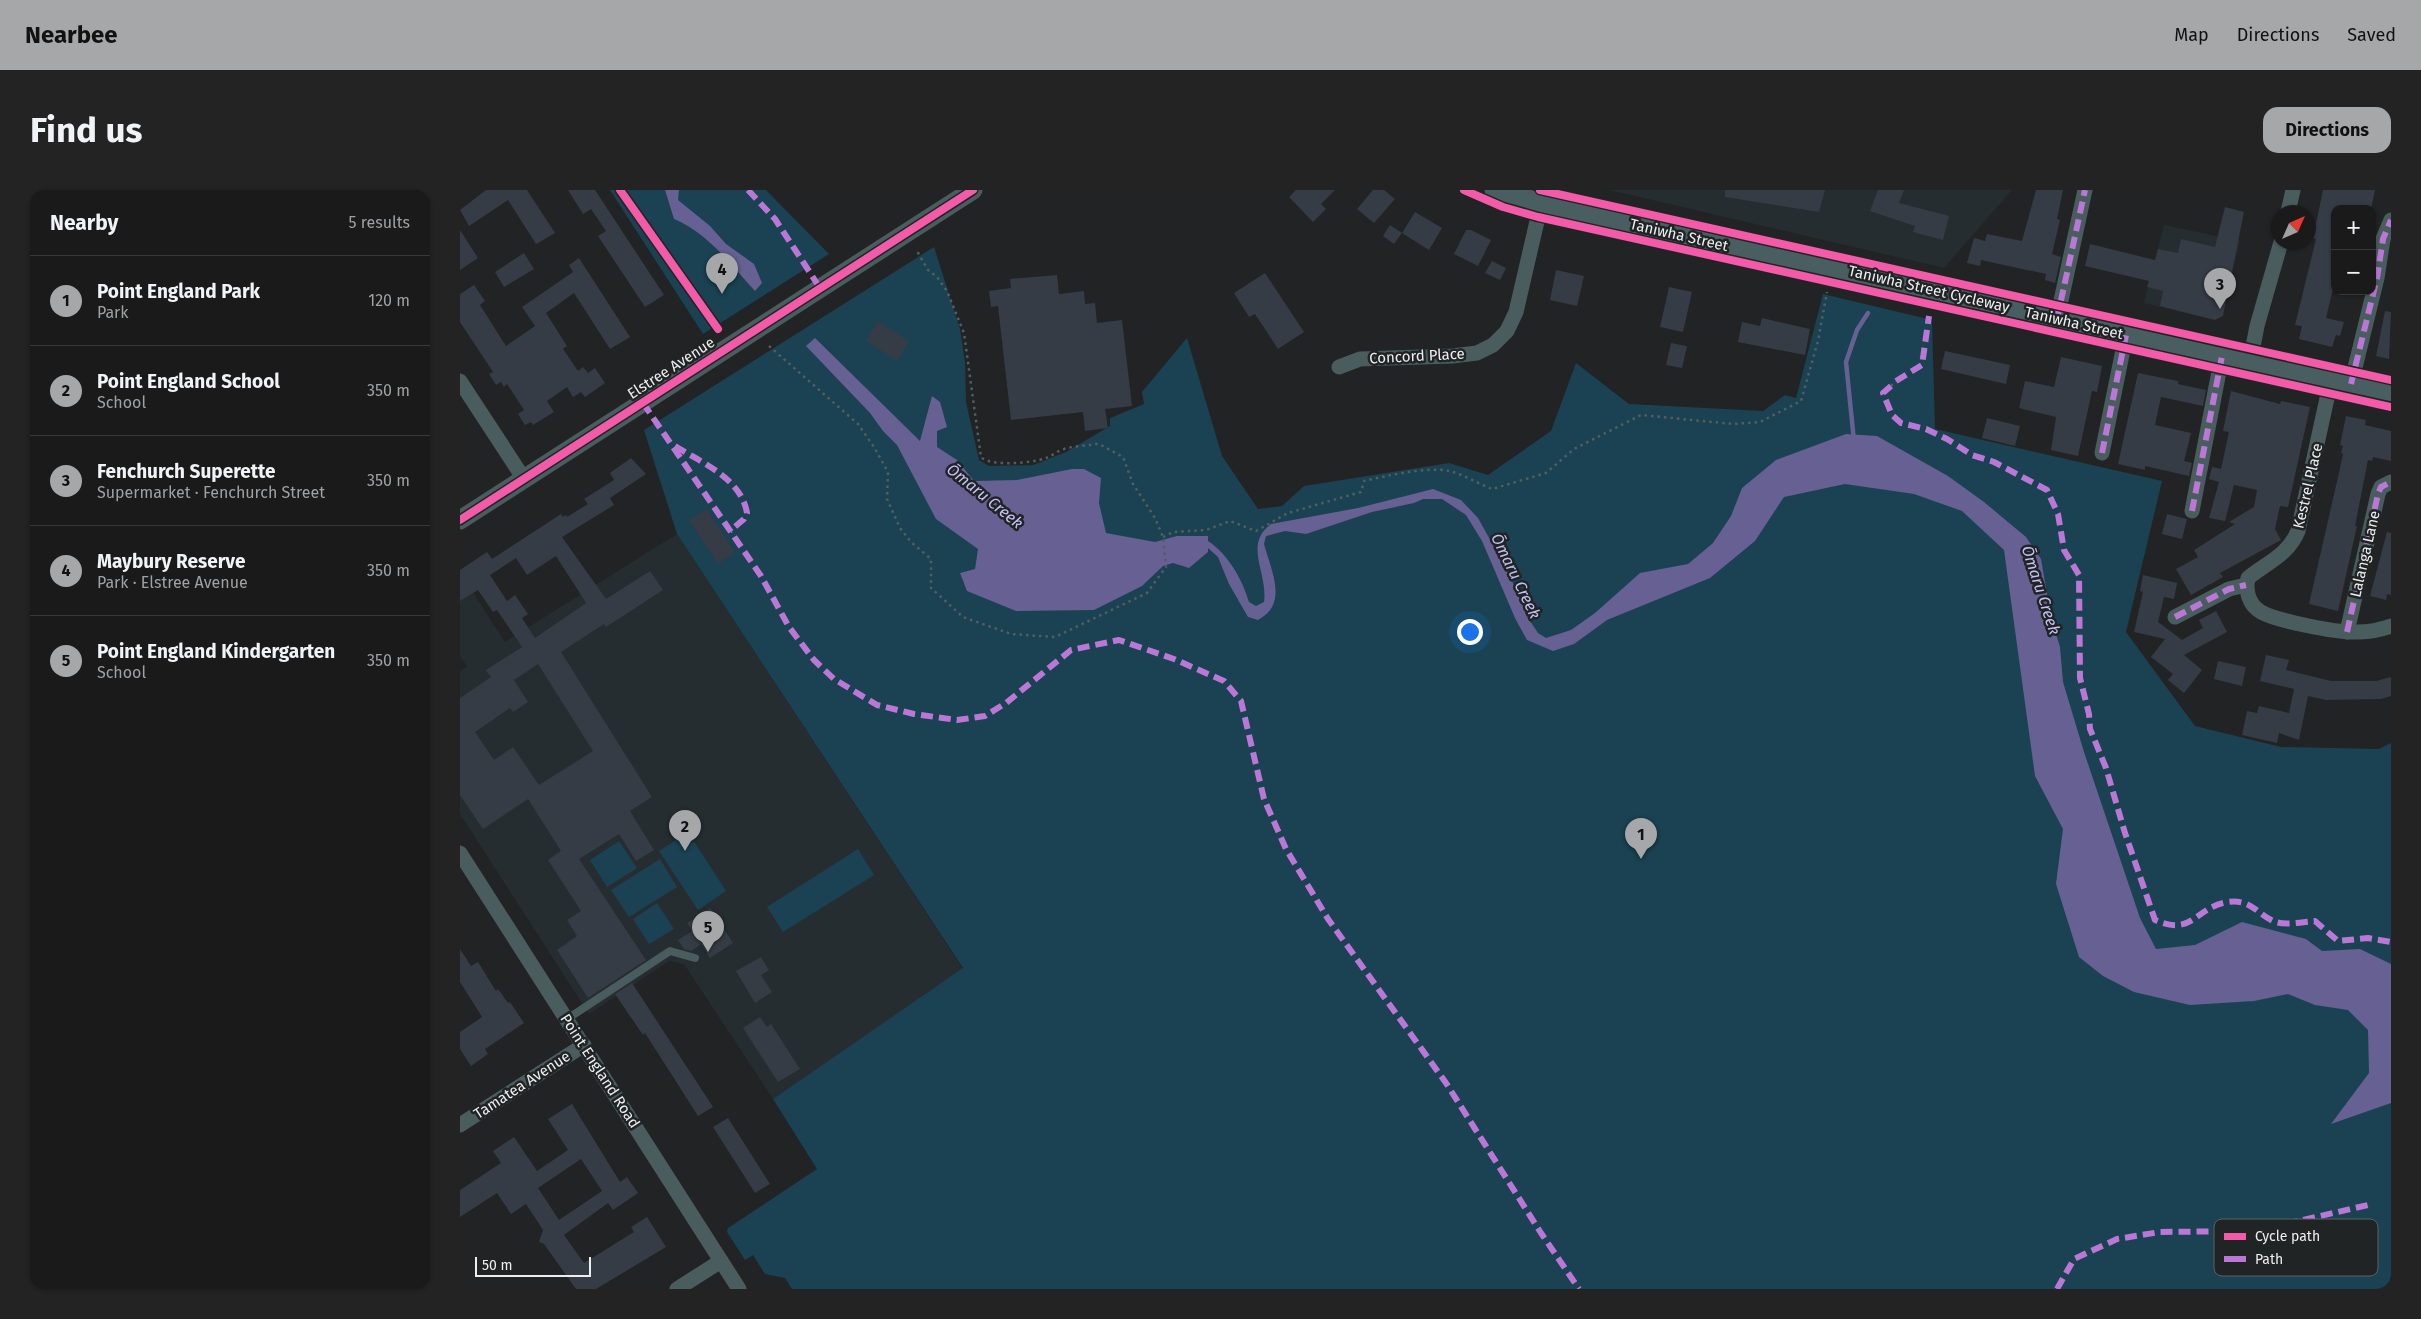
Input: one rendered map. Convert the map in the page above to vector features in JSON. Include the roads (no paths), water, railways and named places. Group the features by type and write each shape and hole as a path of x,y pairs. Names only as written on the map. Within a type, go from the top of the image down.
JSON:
{"main road":[{"name":"Taniwha Street","path":"1494,190 1541,204 2391,393"}],"street":[{"name":"Elstree Avenue","path":"460,520 973,190"},
{"path":"2057,319 2085,190"},
{"path":"2290,205 2293,190"},
{"name":"Concord Place","path":"1339,367 1360,359 1452,356 1477,353 1493,345 1507,331 1516,312 1541,204"},
{"name":"Kestrel Place","path":"2246,585 2248,578 2278,559 2293,543 2298,531 2341,382 2377,278 2383,239 2391,220"},
{"path":"2250,362 2257,326 2279,250"},
{"path":"2102,453 2126,335"},
{"path":"2192,511 2222,356"},
{"path":"460,381 524,479"},
{"name":"Lalanga Lane","path":"2347,632 2378,494 2381,487 2391,482"},
{"path":"2175,617 2229,589 2246,585 2252,605 2261,612 2292,621 2347,632 2370,631 2391,626"},
{"name":"Point England Road","path":"460,853 739,1289"},
{"name":"Tamatea Avenue","path":"460,1125 584,1045"},
{"path":"677,1289 721,1261"}],"lane":[{"path":"567,1019 670,951 695,958"}],"water":[{"path":"665,190 679,190 678,200 710,226 726,244 754,264 762,283 755,291 728,260 698,232 674,219"},
{"name":"Ōmaru Creek","path":"815,338 920,441 932,396 940,402 947,427 937,431 937,447 957,460 974,481 1017,480 1072,469 1084,469 1101,478 1099,503 1106,533 1155,542 1177,536 1208,536 1208,541 1222,553 1233,568 1249,602 1256,606 1264,602 1263,580 1258,560 1259,541 1263,532 1271,524 1358,508 1433,489 1461,500 1478,518 1507,570 1530,621 1538,633 1546,638 1571,630 1595,613 1640,573 1688,564 1713,543 1731,516 1742,488 1776,460 1846,434 1877,436 1948,476 1984,502 2026,537 2041,559 2051,617 2060,647 2063,682 2084,752 2140,918 2156,949 2195,945 2242,922 2306,939 2322,951 2360,949 2391,964 2391,1103 2331,1124 2369,1073 2368,1030 2348,1010 2315,1005 2288,994 2254,1001 2190,1005 2134,992 2103,976 2079,957 2056,884 2063,829 2035,776 2004,550 1962,511 1914,494 1845,484 1784,497 1755,541 1710,578 1607,620 1574,644 1553,651 1527,640 1515,618 1482,541 1466,515 1442,499 1423,499 1414,503 1372,512 1306,534 1285,531 1266,536 1264,544 1273,575 1275,596 1273,605 1258,620 1248,617 1229,584 1218,557 1208,548 1208,552 1189,568 1173,563 1163,566 1142,586 1094,610 1016,611 967,591 960,573 975,569 978,549 936,519 897,445 883,431 870,413 806,346"}],"waterway":[{"path":"1854,441 1846,362 1857,330 1868,313"}],"place":[{"name":"Maybury Reserve","path":"722,294"},
{"name":"Fenchurch Superette","path":"2220,309"},
{"name":"Point England School","path":"685,851"},
{"name":"Point England Park","path":"1641,859"},
{"name":"Point England Kindergarten","path":"708,952"}]}
